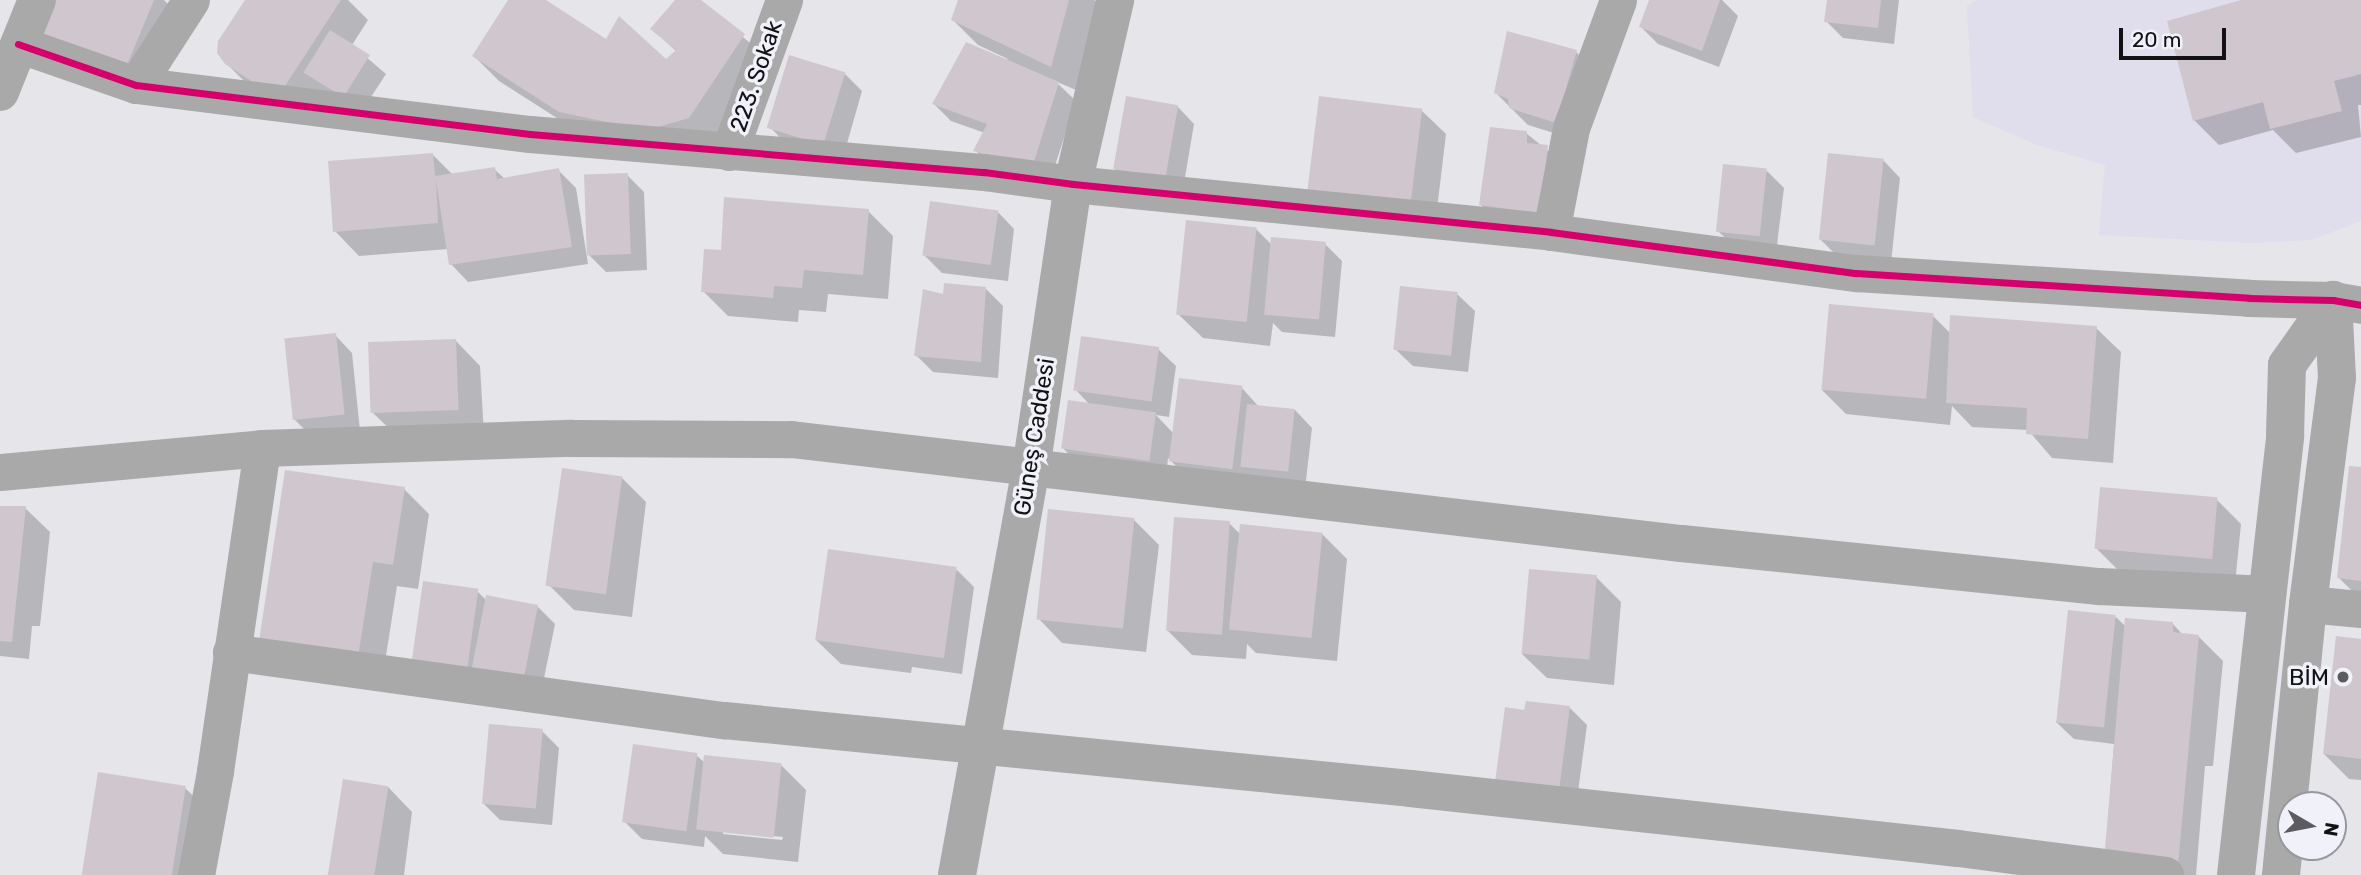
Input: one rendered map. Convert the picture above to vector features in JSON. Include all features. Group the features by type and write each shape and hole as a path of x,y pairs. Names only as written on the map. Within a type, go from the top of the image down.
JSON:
{"street":[{"path":"0,92 37,0"},
{"path":"136,85 191,0"},
{"name":"223. Sokak","path":"729,152 784,0"},
{"name":"Güneş Caddesi","path":"957,875 1031,469 1073,184 1115,0"},
{"path":"1551,232 1571,128 1618,0"},
{"path":"18,44 136,85 530,134 984,172 1073,184 1551,232 1856,273 2347,302"},
{"path":"2236,875 2248,790 2285,436 2287,365 2347,302 2361,275"},
{"path":"2281,875 2308,604 2347,302"},
{"path":"0,472 262,448 571,438 791,439 1681,543 2085,584 2267,594"},
{"path":"196,875 215,771 262,448"},
{"path":"2308,604 2361,609"},
{"path":"231,652 724,720 980,743 1958,848 2165,875"}],"shaded area":[{"path":"1977,0 2361,0 2361,221 2311,240 2251,243 2099,235 2105,165 2037,145 1973,117 1967,6"}],"building":[{"path":"54,0 154,0 125,70 37,33"},
{"path":"245,0 341,0 281,92 262,88 225,64 217,53 218,41"},
{"path":"508,0 546,0 606,39 619,16 666,59 676,50 650,29 675,0 701,0 745,34 689,118 658,127 631,127 559,112 472,56"},
{"path":"958,0 1069,0 1051,67 951,20"},
{"path":"1649,0 1720,0 1702,51 1639,27"},
{"path":"1827,0 1881,0 1878,28 1824,22"},
{"path":"2241,0 2361,0 2361,74 2334,81 2342,111 2270,129 2263,102 2193,121 2167,21"},
{"path":"330,30 370,55 343,97 304,72"},
{"path":"1507,31 1577,50 1556,123 1509,108 1508,99 1494,93"},
{"path":"966,42 1059,82 1032,168 973,151 987,124 932,104"},
{"path":"789,55 845,72 823,145 767,128"},
{"path":"1126,96 1178,105 1165,178 1113,169"},
{"path":"1319,96 1422,109 1411,203 1307,190"},
{"path":"1490,127 1527,131 1527,143 1548,145 1540,213 1479,205"},
{"path":"433,153 435,176 495,167 497,179 559,168 572,247 449,265 436,180 438,223 333,232 328,161"},
{"path":"1828,153 1884,159 1875,245 1819,240"},
{"path":"1723,164 1767,169 1760,236 1716,232"},
{"path":"628,173 631,254 587,255 584,175"},
{"path":"724,197 869,209 863,275 804,270 802,288 774,286 773,298 701,292 704,249 721,250"},
{"path":"930,201 998,211 991,265 922,255"},
{"path":"1186,220 1257,227 1247,322 1176,314"},
{"path":"1271,237 1326,242 1319,319 1264,315"},
{"path":"944,283 986,287 981,362 914,356 923,289 943,294"},
{"path":"1400,286 1458,292 1451,356 1393,350"},
{"path":"1829,304 1934,313 1926,399 1822,390"},
{"path":"1950,315 2097,326 2088,439 2026,434 2027,408 1946,403"},
{"path":"336,333 345,415 293,420 284,338"},
{"path":"1081,336 1159,347 1152,401 1073,390"},
{"path":"456,339 458,410 371,413 368,342"},
{"path":"1179,378 1243,386 1232,469 1169,461"},
{"path":"1068,400 1156,412 1149,461 1061,449"},
{"path":"1247,404 1295,409 1288,472 1240,467"},
{"path":"2349,466 2361,467 2361,581 2337,578"},
{"path":"562,468 622,476 606,594 545,586"},
{"path":"285,470 405,487 393,565 373,562 358,657 259,641"},
{"path":"2100,487 2218,497 2212,559 2095,549"},
{"path":"0,506 26,506 12,642 0,641"},
{"path":"1048,509 1135,518 1123,628 1036,619"},
{"path":"1174,517 1230,521 1222,635 1166,631"},
{"path":"1240,524 1323,533 1311,638 1229,629"},
{"path":"828,549 957,567 944,658 815,640"},
{"path":"1529,569 1597,575 1589,660 1522,654"},
{"path":"423,581 478,589 467,669 412,661"},
{"path":"486,595 538,605 523,682 471,672"},
{"path":"2068,610 2116,615 2104,727 2056,722"},
{"path":"2125,618 2173,622 2173,632 2199,635 2178,865 2104,860"},
{"path":"2336,636 2361,639 2361,759 2323,754"},
{"path":"1526,701 1570,706 1559,791 1495,782 1505,707 1524,710"},
{"path":"489,724 543,729 536,808 482,804"},
{"path":"633,744 697,753 686,831 622,822"},
{"path":"704,755 782,763 774,838 696,830"},
{"path":"98,772 186,786 172,875 82,875"},
{"path":"343,779 388,786 374,875 328,875"}],"cycle path":[{"path":"18,44 136,85 530,134 984,172 1073,184 1551,232 1856,273 2249,298 2333,300 2361,305"}],"place":[{"name":"BİM","path":"2343,677"}]}
